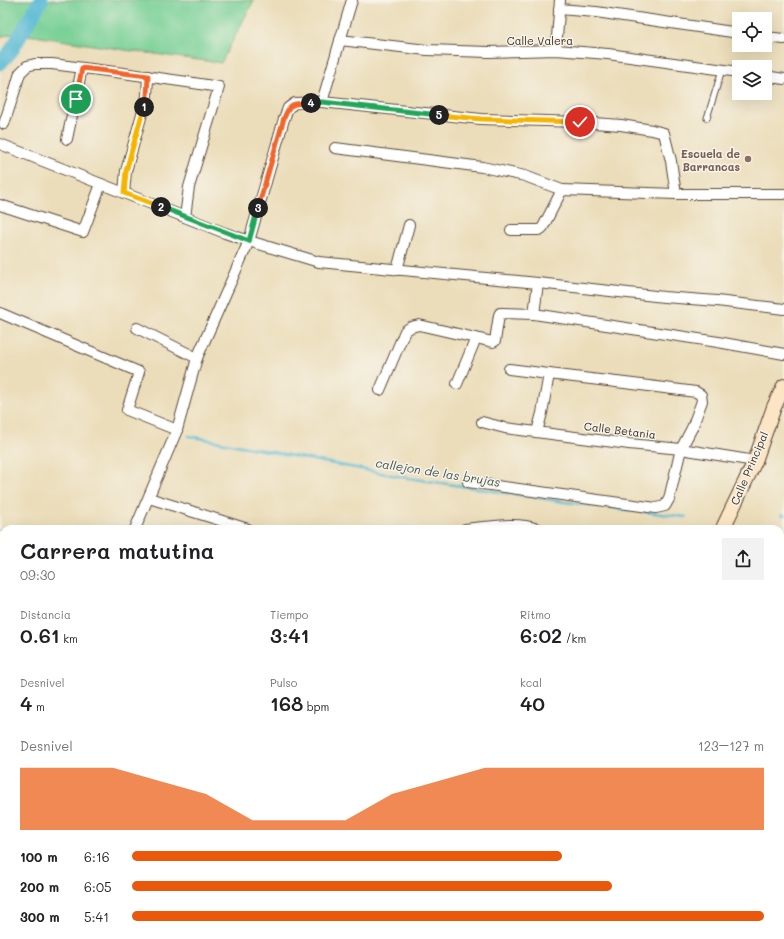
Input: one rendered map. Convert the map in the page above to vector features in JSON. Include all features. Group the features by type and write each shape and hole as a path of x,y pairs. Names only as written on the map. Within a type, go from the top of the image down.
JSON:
{"street":[{"path":"322,102 352,0"},
{"path":"556,50 560,4 596,12 732,32"},
{"path":"772,38 784,39"},
{"name":"Calle Valera","path":"340,40 427,50 489,52 556,50 608,54 732,71"},
{"path":"4,124 20,73 27,66 35,64 52,64 148,76 219,87 189,187 185,217"},
{"path":"67,139 82,68"},
{"path":"124,193 126,171 147,96 148,76"},
{"path":"772,77 784,79"},
{"path":"137,525 177,430 197,358 249,241 284,118 288,108 295,103 322,102 481,119 580,122 621,125 652,130 664,133 671,161 676,194"},
{"path":"0,144 249,241 319,262 717,301 784,309"},
{"path":"335,148 482,167 526,176 562,190 676,194 784,194"},
{"path":"0,205 83,232 101,184"},
{"path":"511,230 538,230 544,227 562,190"},
{"path":"396,270 409,226"},
{"path":"534,314 538,283"},
{"path":"0,313 139,372 127,410 177,430"},
{"path":"380,390 405,332 411,328 419,326 494,342 500,313 534,314 718,342 784,354"},
{"path":"137,328 197,358"},
{"path":"457,384 476,338"},
{"path":"468,482 656,508 665,506 669,499 681,449 692,428 702,401 700,395 696,392 509,369"},
{"path":"536,432 542,413 550,374"},
{"name":"Calle Principal","path":"727,525 755,461 774,407 784,386"},
{"name":"Calle Betania","path":"482,422 505,428 681,449 755,461"},
{"path":"149,498 235,525"},
{"path":"501,525 518,525"}],"lane":[{"path":"707,118 722,70"}],"green space":[{"path":"0,0 254,0 221,63 15,33 0,37"}],"waterway":[{"path":"0,63 11,51 41,0"},
{"name":"callejon de las brujas","path":"189,436 402,477 565,502 686,517"}],"place":[{"name":"Escuela de Barrancas","path":"748,159"}],"route":[{"path":"76,99 82,68 148,76 147,96 126,171 124,193 249,241 284,118 288,108 295,103 322,102 481,119 580,122"}]}
